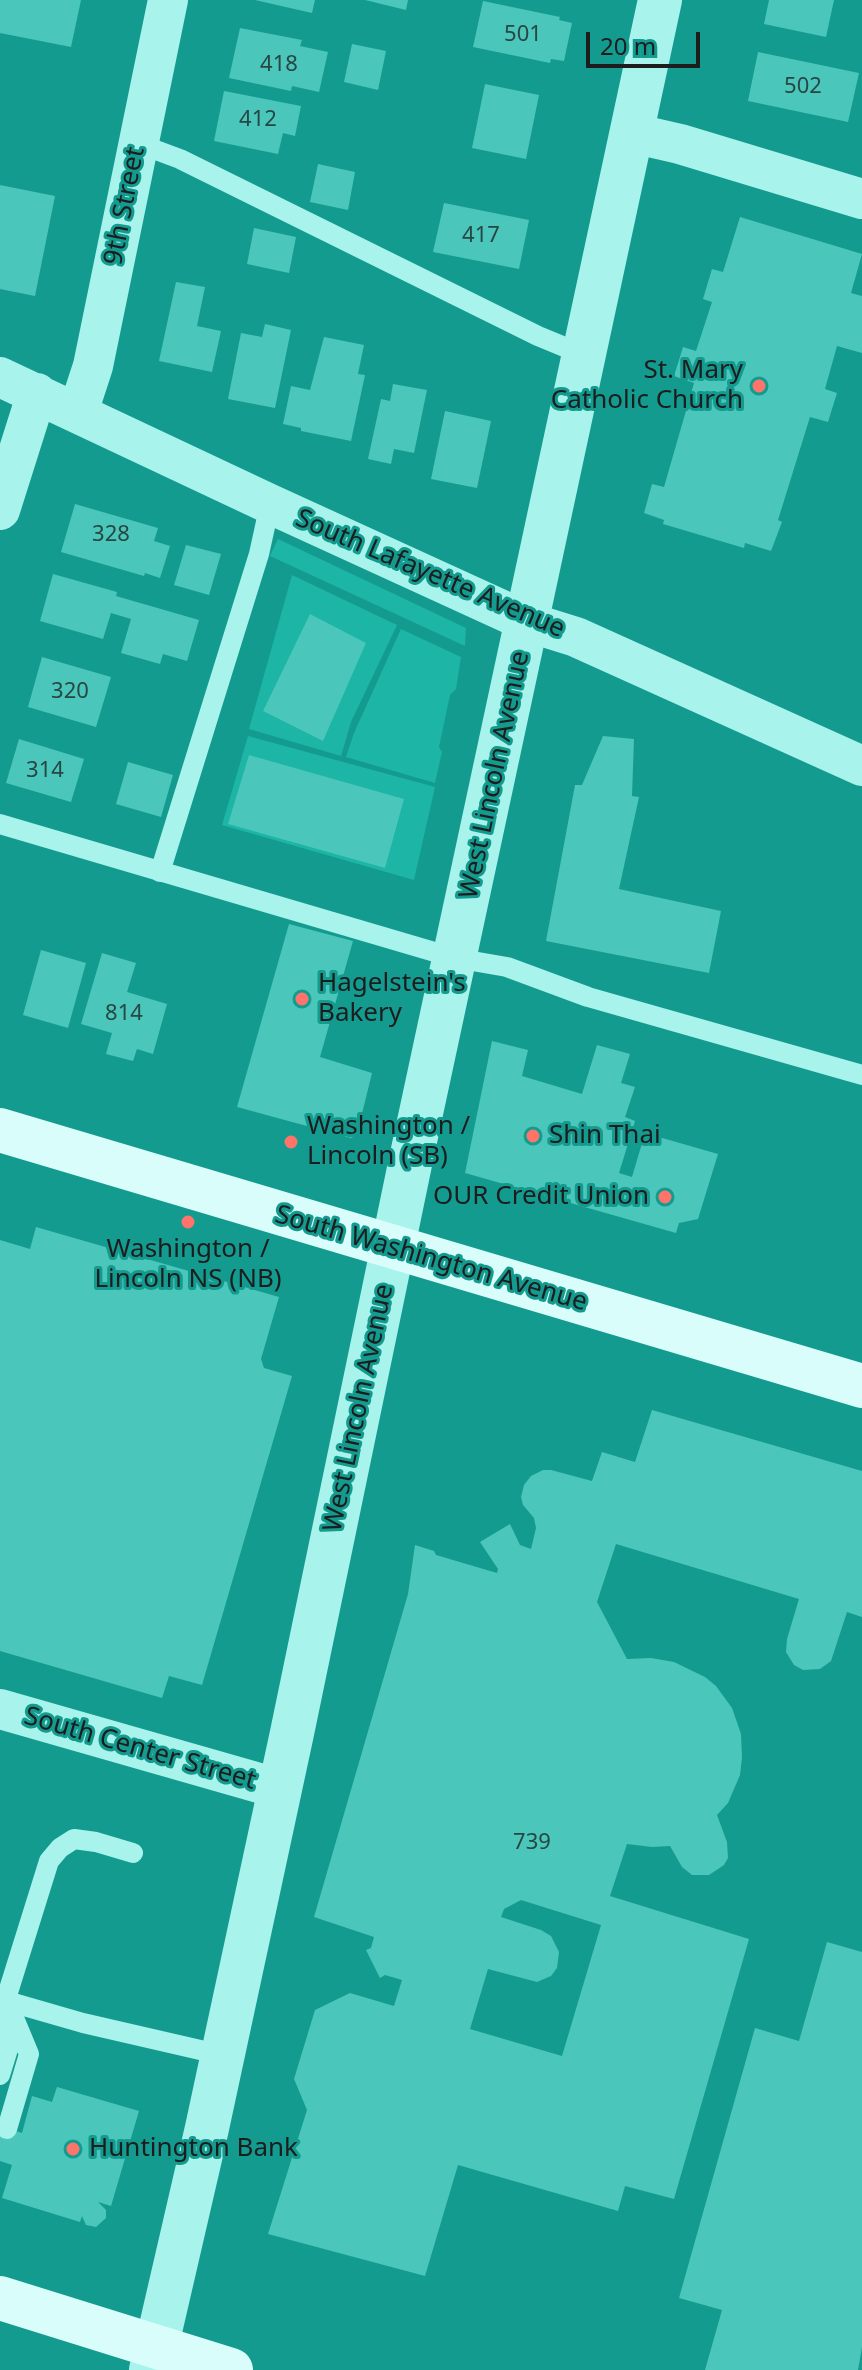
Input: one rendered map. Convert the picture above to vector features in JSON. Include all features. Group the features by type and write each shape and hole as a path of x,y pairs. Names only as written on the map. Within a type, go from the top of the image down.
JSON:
{"main road":[{"name":"South Washington Avenue","path":"0,1130 862,1386"},
{"path":"0,2298 154,2359 231,2370"}],"street":[{"name":"9th Street","path":"78,412 93,366 168,0"},
{"name":"West Lincoln Avenue","path":"154,2359 280,1789 392,1247 660,0"},
{"path":"632,133 680,144 862,199"},
{"name":"South Lafayette Avenue","path":"0,377 528,622 576,637 862,766"},
{"path":"0,510 37,393"},
{"name":"South Center Street","path":"0,1709 280,1789"}],"lane":[{"path":"137,143 180,159 538,336 584,355"},
{"path":"160,872 259,554 270,504"},
{"path":"0,824 455,958 507,967 588,997 862,1075"},
{"path":"0,2075 8,2049 2,2006 49,1861 60,1848 74,1839 133,1853"},
{"path":"2,2006 222,2055"},
{"path":"2,2006 29,2054 7,2129"}],"green space":[{"path":"278,539 466,628 465,646 270,556"},
{"path":"292,575 397,625 351,722 341,756 249,729"},
{"path":"401,629 461,657 456,689 450,695 439,747 442,752 435,783 346,757"},
{"path":"248,736 435,787 414,880 222,825"}],"building":[{"path":"0,0 81,0 71,47 0,33"},
{"path":"255,0 315,0 312,13"},
{"path":"365,0 408,0 406,10"},
{"path":"769,0 834,0 826,37 764,24"},
{"path":"483,1 560,17 559,20 572,23 564,61 551,59 550,63 473,47"},
{"path":"240,28 302,40 300,46 328,52 319,92 292,86 291,91 229,78"},
{"path":"352,44 386,51 378,90 344,82"},
{"path":"758,52 859,73 848,122 748,101"},
{"path":"485,84 539,95 526,159 472,148"},
{"path":"224,91 301,106 295,136 283,133 278,154 214,141"},
{"path":"318,164 355,172 348,210 310,202"},
{"path":"0,185 55,196 35,296 0,289"},
{"path":"444,203 529,220 519,269 433,252"},
{"name":"St. Mary Catholic Church","path":"740,217 862,254 851,293 862,296 862,353 837,346 825,389 837,393 828,422 810,417 778,520 782,522 771,551 745,543 744,548 663,524 664,520 644,513 652,484 664,487 694,383 674,376 683,347 696,351 712,302 703,299 712,269 723,272"},
{"path":"254,228 296,237 289,273 247,264"},
{"path":"176,282 205,287 197,326 221,331 212,372 159,361"},
{"path":"265,324 291,330 275,408 228,399 241,333 262,337"},
{"path":"324,337 364,345 358,374 365,375 351,441 301,431 301,428 283,424 291,386 310,390"},
{"path":"393,384 427,390 414,453 394,449 391,464 368,459 381,399 390,401"},
{"path":"445,411 491,421 477,488 431,479"},
{"path":"75,504 158,528 154,541 170,546 160,578 61,552"},
{"path":"186,545 221,554 209,595 174,585"},
{"path":"53,574 199,620 187,661 163,654 160,664 121,653 131,619 111,613 103,639 40,621"},
{"path":"310,614 366,643 323,741 263,711"},
{"path":"42,657 111,677 96,727 28,707"},
{"path":"603,736 634,739 632,796 639,797 619,889 721,911 709,973 546,941 575,785 582,785"},
{"path":"19,739 84,759 71,802 6,783"},
{"path":"249,755 404,799 385,868 228,824"},
{"path":"128,762 173,775 161,817 116,804"},
{"name":"Hagelstein's Bakery","path":"289,924 353,941 320,1057 372,1073 357,1134 351,1138 237,1107"},
{"path":"41,950 86,963 68,1028 23,1015"},
{"path":"102,953 136,963 127,992 167,1004 153,1054 137,1049 133,1061 106,1054 112,1033 81,1024"},
{"path":"492,1041 528,1050 522,1076 582,1094 597,1045 630,1054 621,1083 635,1087 625,1117 635,1121 619,1173 632,1177 645,1133 718,1154 698,1219 679,1223 676,1233 465,1173"},
{"path":"36,1227 279,1297 261,1359 264,1368 292,1376 202,1685 169,1676 162,1698 0,1651 0,1240 30,1249"},
{"path":"652,1410 862,1471 862,1617 847,1612 831,1661 820,1669 803,1670 794,1665 786,1652 799,1599 616,1544 597,1602 627,1659 651,1658 674,1662 705,1677 732,1708 741,1734 740,1775 728,1803 717,1815 727,1842 728,1858 724,1865 709,1875 692,1875 682,1867 670,1846 627,1844 610,1896 749,1939 674,2199 625,2186 618,2211 458,2165 425,2276 268,2234 307,2110 294,2079 315,2010 350,1993 394,2006 402,1980 385,1975 380,1978 366,1950 371,1948 374,1937 314,1917 408,1594 415,1545 434,1551 436,1555 497,1573 498,1569 480,1542 510,1524 520,1545 531,1549 536,1528 534,1518 523,1505 521,1497 524,1485 531,1476 551,1470 592,1481 602,1452 635,1462","holes":["521,1900 601,1925 562,2056 470,2029 488,1969 537,1982 551,1976 557,1968 559,1952 551,1936 501,1917 504,1909"]},
{"path":"827,1942 862,1952 862,2347 858,2370 705,2370 722,2310 679,2298 755,2028 799,2041"},
{"name":"Huntington Bank","path":"57,2087 139,2111 111,2206 98,2202 106,2210 106,2218 96,2227 86,2225 82,2216 80,2222 2,2198 12,2165 0,2161 0,2126 22,2133 32,2096 52,2102"}],"place":[{"name":"St. Mary Catholic Church","path":"759,386"},
{"name":"Hagelstein's Bakery","path":"302,999"},
{"name":"Shin Thai","path":"533,1136"},
{"name":"Washington / Lincoln (SB)","path":"291,1142"},
{"name":"OUR Credit Union","path":"665,1197"},
{"name":"Washington / Lincoln NS (NB)","path":"188,1222"},
{"name":"Huntington Bank","path":"73,2149"}]}
